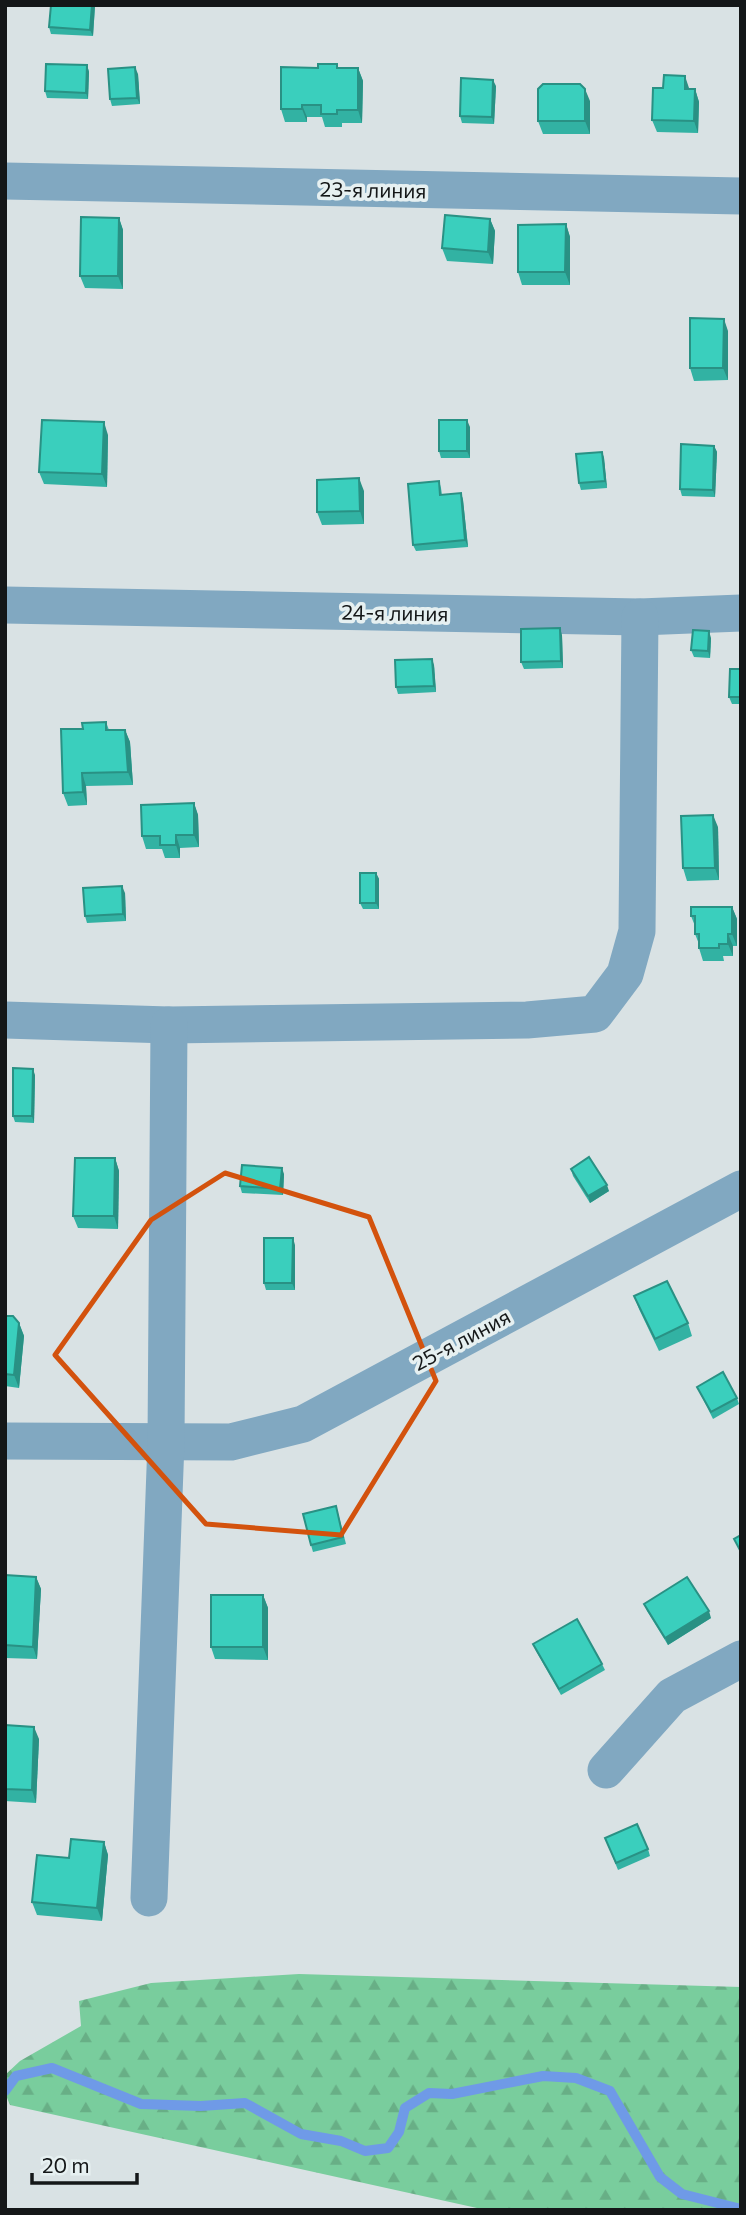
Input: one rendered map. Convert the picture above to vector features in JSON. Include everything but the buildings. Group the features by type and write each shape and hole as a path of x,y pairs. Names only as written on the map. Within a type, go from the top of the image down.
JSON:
{"street":[{"name":"23-я линия","path":"5,181 741,196"},
{"name":"24-я линия","path":"5,605 640,617 741,614"},
{"path":"5,1020 169,1025 527,1020 595,1014 625,974 637,931 640,617"},
{"path":"149,1898 166,1442 169,1025"},
{"name":"25-я линия","path":"5,1441 231,1443 303,1424 741,1189"},
{"path":"607,1770 672,1696 741,1659"}],"highlighted area":[{"path":"225,1173 369,1217 436,1381 341,1535 206,1524 55,1355 151,1220"}],"green space":[{"path":"299,1974 741,1987 741,2210 486,2210 10,2105 5,2093 5,2075 20,2061 81,2026 79,2001 151,1983"}],"waterway":[{"path":"5,2091 16,2076 52,2068 141,2104 201,2106 245,2103 301,2134 341,2141 365,2151 388,2148 399,2132 405,2108 429,2093 452,2094 543,2076 576,2078 610,2091 660,2177 682,2194 741,2209"}]}
